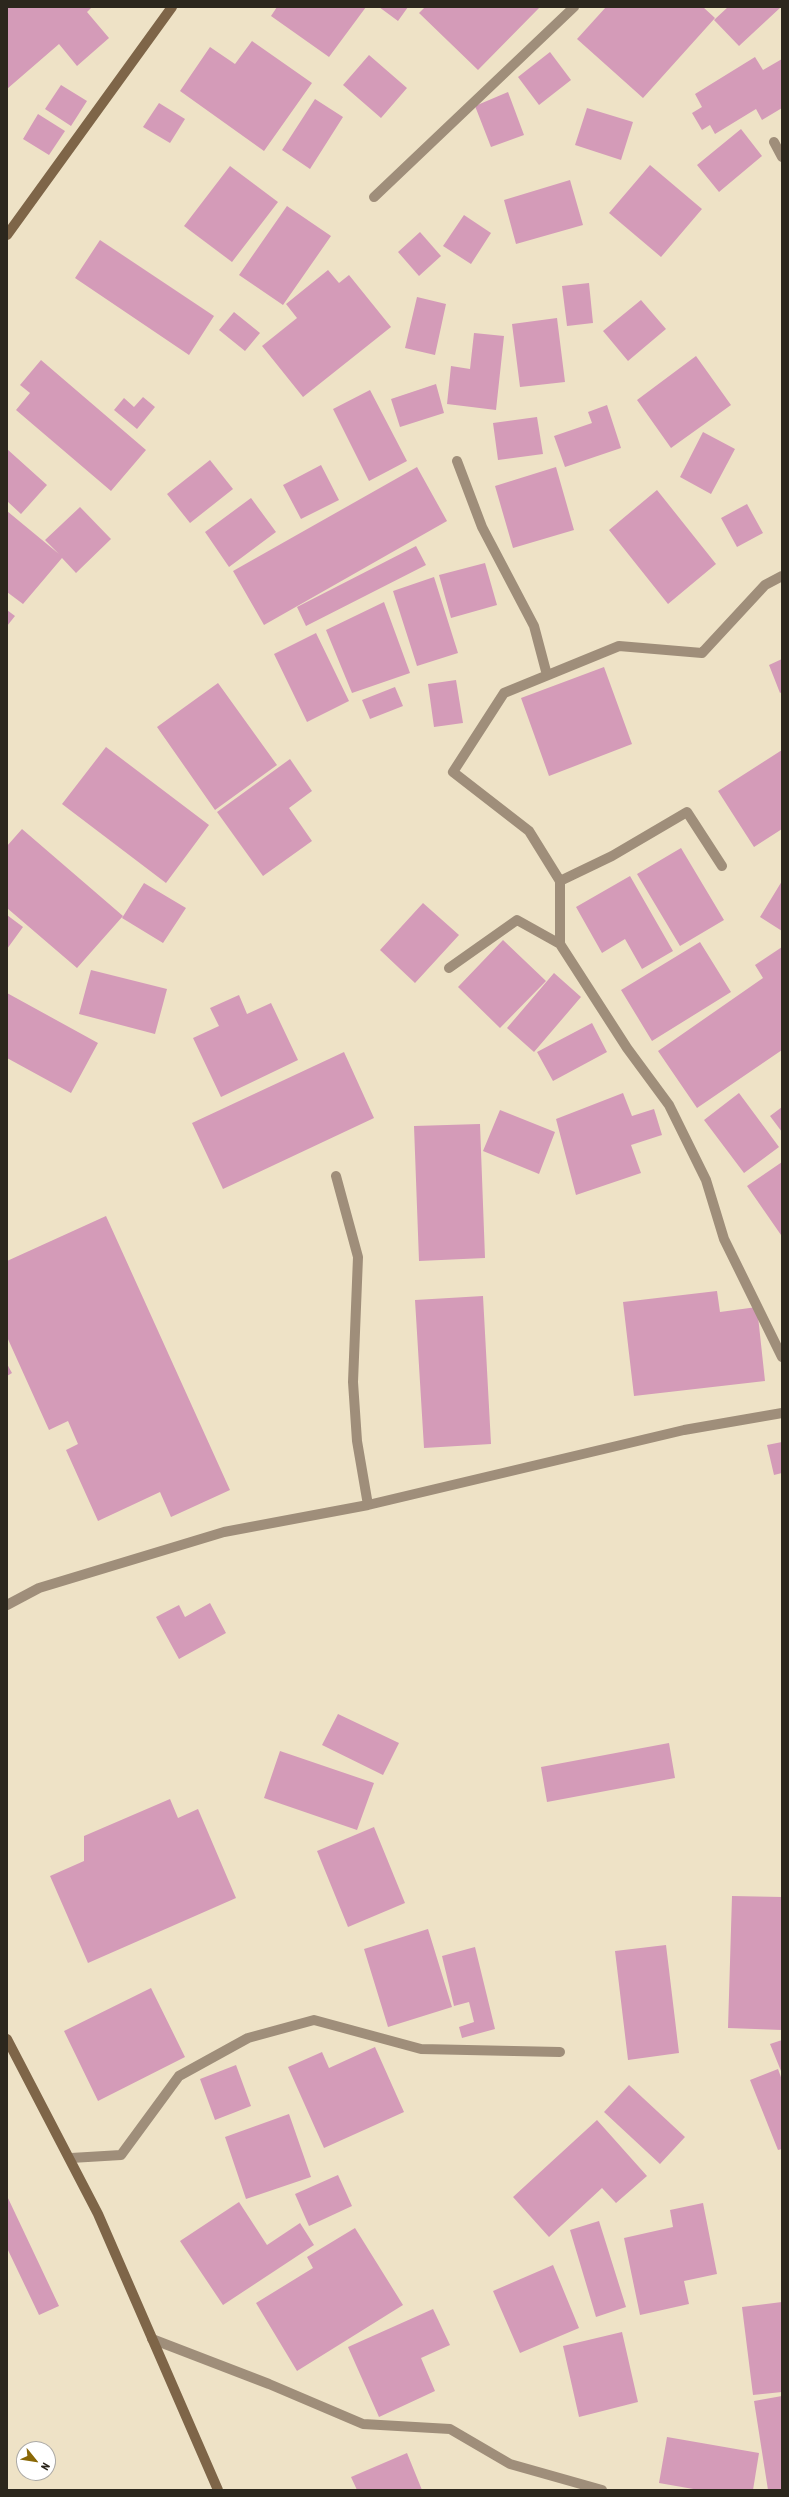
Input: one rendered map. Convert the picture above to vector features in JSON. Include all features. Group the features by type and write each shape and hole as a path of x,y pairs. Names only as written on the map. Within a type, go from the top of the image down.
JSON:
{"main road":[{"path":"7,234 172,7"},
{"path":"7,2039 71,2158 98,2214 218,2490"}],"street":[{"path":"374,197 574,7"},
{"path":"774,142 782,157"},
{"path":"457,461 482,527 534,626 547,675"},
{"path":"560,944 560,882 529,831 453,772 504,693 619,646 702,653 765,585 782,576"},
{"path":"560,882 612,856 687,812 722,866"},
{"path":"449,968 517,920 560,944 627,1048 669,1104 706,1180 724,1239 782,1357"},
{"path":"336,1176 358,1257 353,1382 357,1441 368,1505"},
{"path":"7,1605 39,1588 224,1532 368,1505 684,1430 782,1413"},
{"path":"71,2158 121,2155 179,2076 248,2038 314,2020 421,2049 560,2052"},
{"path":"152,2339 268,2384 362,2424 450,2429 510,2464 602,2490"}],"building":[{"path":"7,7 92,7 87,12 109,38 77,66 59,44 7,89"},
{"path":"277,7 366,7 329,57 271,16"},
{"path":"379,7 408,7 398,21"},
{"path":"425,7 540,7 478,70 419,13"},
{"path":"606,7 703,7 715,18 643,98 577,39"},
{"path":"728,7 781,7 739,46 714,20"},
{"path":"252,41 312,83 264,151 180,91 210,47 235,64"},
{"path":"550,52 571,80 539,105 518,77"},
{"path":"369,55 407,88 381,118 343,85"},
{"path":"755,57 763,70 782,59 782,108 762,120 756,109 715,134 710,125 702,130 692,113 702,107 695,94"},
{"path":"61,85 87,101 71,126 45,109"},
{"path":"508,92 524,135 491,147 475,106"},
{"path":"315,99 343,117 310,169 282,150"},
{"path":"159,103 185,119 170,143 143,127"},
{"path":"587,108 633,122 621,160 575,145"},
{"path":"38,114 65,131 49,155 23,139"},
{"path":"741,129 762,156 719,192 697,165"},
{"path":"650,165 702,209 661,257 609,213"},
{"path":"230,166 278,202 232,262 184,226"},
{"path":"570,180 583,225 516,244 504,200"},
{"path":"287,206 331,236 283,305 239,275"},
{"path":"464,215 491,233 471,264 443,246"},
{"path":"420,232 441,256 419,276 398,252"},
{"path":"100,240 214,316 189,355 75,278"},
{"path":"328,270 339,283 349,275 391,327 303,397 262,346 297,318 286,304"},
{"path":"589,283 593,323 567,326 562,286"},
{"path":"417,297 446,304 435,355 405,348"},
{"path":"641,300 666,329 628,361 603,331"},
{"path":"234,312 260,333 245,351 219,330"},
{"path":"557,318 565,382 520,387 512,324"},
{"path":"474,333 504,336 496,410 447,404 451,366 470,369"},
{"path":"696,356 731,405 671,448 637,400"},
{"path":"41,360 146,450 111,491 16,410 30,393 20,385"},
{"path":"436,384 444,413 400,427 391,399"},
{"path":"370,390 407,461 369,481 333,409"},
{"path":"143,397 155,407 137,429 114,410 124,398 134,407"},
{"path":"607,405 621,448 565,467 554,436 592,423 588,412"},
{"path":"537,417 543,454 498,460 493,423"},
{"path":"703,432 735,449 711,494 680,477"},
{"path":"7,449 47,485 21,514 7,501"},
{"path":"210,460 233,489 190,523 167,494"},
{"path":"321,465 339,500 301,519 283,485"},
{"path":"417,467 447,521 264,625 233,571"},
{"path":"556,467 574,530 513,548 495,486"},
{"path":"657,490 716,564 668,604 609,530"},
{"path":"251,498 276,532 229,567 205,532"},
{"path":"747,504 763,533 737,547 721,518"},
{"path":"80,507 111,539 76,573 62,558 23,604 7,592 7,511 59,554 45,540"},
{"path":"416,546 426,565 306,626 297,607"},
{"path":"485,563 497,605 451,618 439,575"},
{"path":"434,577 458,653 417,666 393,591"},
{"path":"384,602 410,673 352,693 326,630"},
{"path":"7,610 15,616 7,626"},
{"path":"316,633 349,701 307,722 274,654"},
{"path":"782,659 782,692 780,693 769,665"},
{"path":"604,667 632,744 549,776 521,698"},
{"path":"456,680 463,723 434,727 428,684"},
{"path":"218,683 277,765 215,810 157,727"},
{"path":"395,687 403,706 370,719 362,700"},
{"path":"106,747 209,825 166,883 62,804"},
{"path":"782,750 782,829 754,847 718,791"},
{"path":"290,759 312,791 289,808 312,841 263,876 217,812"},
{"path":"22,829 123,916 77,968 7,908 7,846"},
{"path":"681,848 724,920 680,946 637,874"},
{"path":"630,876 673,951 642,969 625,939 602,953 576,907"},
{"path":"782,881 782,931 760,917"},
{"path":"144,883 186,908 163,943 122,918"},
{"path":"423,903 459,935 415,983 380,950"},
{"path":"7,915 23,927 7,949"},
{"path":"503,940 546,981 500,1028 458,987"},
{"path":"700,942 731,992 652,1041 621,990"},
{"path":"782,947 782,1050 697,1108 658,1051 763,978 755,965"},
{"path":"91,970 167,989 155,1034 79,1014"},
{"path":"554,973 581,997 534,1052 507,1028"},
{"path":"7,993 98,1043 71,1093 7,1058"},
{"path":"239,995 247,1014 271,1003 298,1060 221,1097 193,1038 219,1026 210,1008"},
{"path":"592,1023 607,1052 553,1081 537,1052"},
{"path":"344,1052 374,1118 223,1189 192,1123"},
{"path":"623,1093 632,1116 654,1109 662,1135 631,1145 641,1173 576,1195 556,1119"},
{"path":"739,1093 779,1147 744,1173 704,1120"},
{"path":"782,1107 782,1132 770,1116"},
{"path":"500,1110 555,1132 539,1174 483,1151"},
{"path":"480,1124 485,1258 419,1261 414,1126"},
{"path":"782,1162 782,1234 781,1235 747,1186"},
{"path":"106,1216 230,1490 171,1517 160,1492 98,1521 66,1450 78,1444 68,1421 49,1430 7,1337 7,1261"},
{"path":"717,1291 720,1312 757,1307 765,1381 634,1396 623,1302"},
{"path":"483,1296 491,1444 424,1448 415,1300"},
{"path":"7,1364 12,1373 7,1376"},
{"path":"782,1442 782,1473 774,1475 767,1445"},
{"path":"210,1603 226,1633 179,1659 156,1617 179,1605 185,1617"},
{"path":"338,1714 399,1743 383,1775 322,1745"},
{"path":"669,1743 675,1778 547,1802 541,1767"},
{"path":"280,1751 374,1783 357,1830 264,1798"},
{"path":"170,1799 178,1818 198,1809 236,1898 88,1963 50,1876 84,1861 84,1836"},
{"path":"374,1827 405,1903 348,1927 317,1851"},
{"path":"732,1896 782,1897 782,2030 728,2028"},
{"path":"428,1929 452,2007 388,2027 364,1949"},
{"path":"666,1945 679,2053 628,2060 615,1951"},
{"path":"475,1947 495,2029 462,2038 459,2027 474,2022 469,2002 454,2006 442,1956"},
{"path":"151,1988 185,2057 98,2101 64,2031"},
{"path":"782,2040 782,2070 781,2071 770,2044"},
{"path":"375,2047 404,2112 324,2148 288,2067 322,2052 329,2068"},
{"path":"236,2065 251,2106 215,2120 200,2079"},
{"path":"778,2069 782,2080 782,2149 778,2150 750,2080"},
{"path":"629,2085 685,2137 660,2164 604,2112"},
{"path":"289,2114 311,2177 246,2199 225,2137"},
{"path":"597,2120 647,2176 616,2203 602,2188 549,2237 513,2197"},
{"path":"338,2175 352,2206 309,2226 295,2194"},
{"path":"7,2196 59,2306 39,2315 7,2248"},
{"path":"239,2202 267,2245 300,2223 314,2245 223,2305 180,2241"},
{"path":"703,2203 717,2274 684,2281 689,2304 640,2315 624,2238 673,2227 670,2210"},
{"path":"599,2221 626,2307 596,2317 570,2230"},
{"path":"355,2228 403,2305 297,2371 256,2303 313,2268 307,2257"},
{"path":"553,2265 579,2328 520,2353 493,2291"},
{"path":"782,2302 782,2392 753,2395 742,2307"},
{"path":"433,2309 450,2345 421,2358 435,2391 379,2417 348,2347"},
{"path":"622,2332 638,2402 579,2417 563,2346"},
{"path":"782,2396 782,2490 768,2490 754,2401"},
{"path":"667,2437 759,2453 753,2490 699,2490 659,2483"},
{"path":"407,2453 422,2490 357,2490 351,2477"}]}
